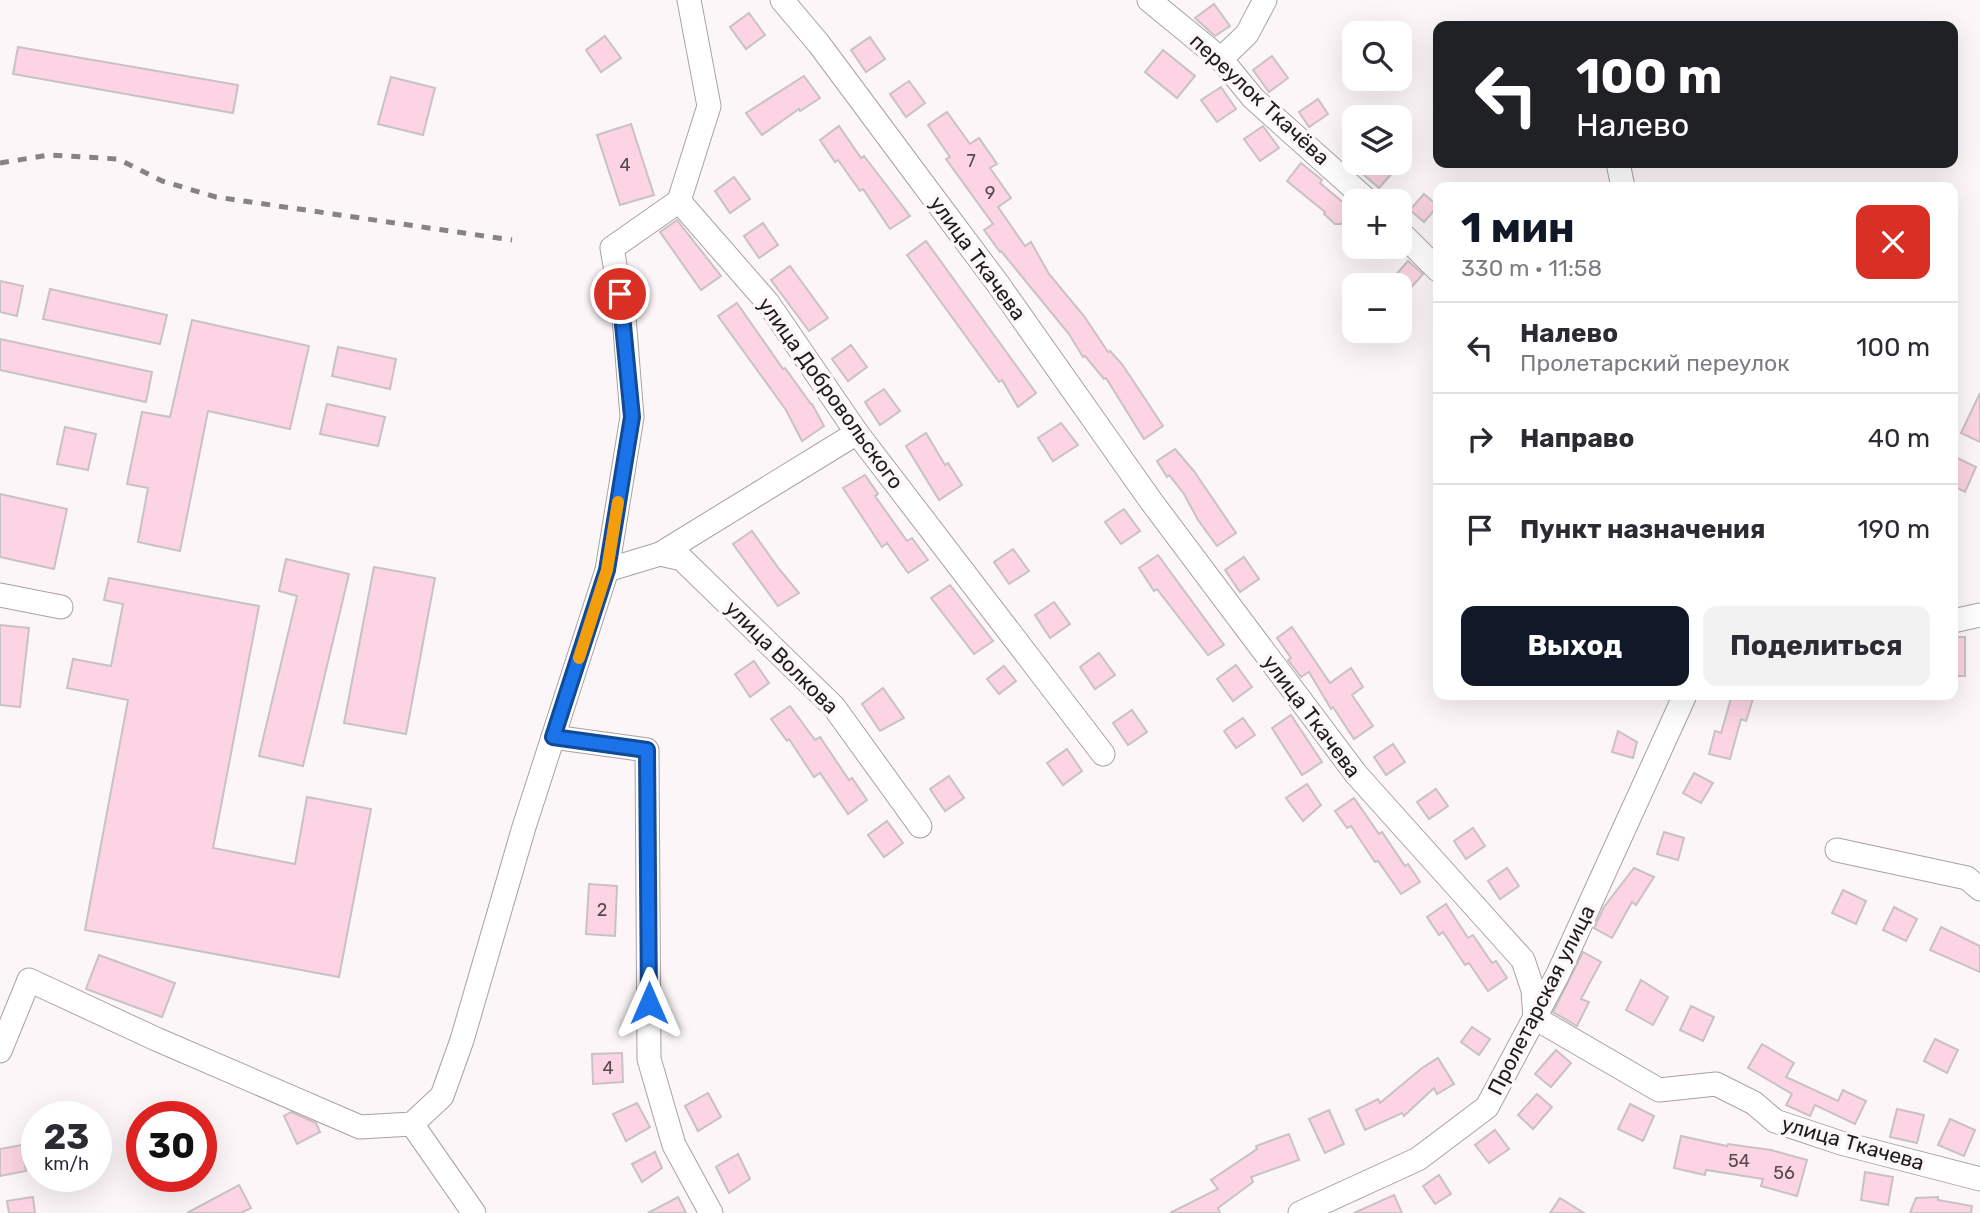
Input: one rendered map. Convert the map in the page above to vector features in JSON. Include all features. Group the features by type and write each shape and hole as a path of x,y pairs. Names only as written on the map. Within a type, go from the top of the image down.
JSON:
{"street":[{"path":"0,1051 29,980 156,1039 360,1127 412,1124 442,1096 462,1040 501,903 607,570 632,417 624,317 612,248 679,201 709,106 689,0"},
{"name":"улица Ткачева","path":"782,0 998,284 1151,501 1356,774 1523,960 1533,990 1535,1018 1659,1090 1716,1084 1754,1103 1775,1121 1841,1143 1980,1179"},
{"name":"переулок Ткачёва","path":"1149,0 1221,59 1253,98 1355,189"},
{"path":"1221,59 1247,34 1265,0"},
{"name":"улица Добровольского","path":"679,201 768,303 857,433 1103,754"},
{"path":"1412,244 1433,265"},
{"path":"607,570 660,554 857,433"},
{"name":"улица Волкова","path":"660,554 682,559 834,707 920,826"},
{"path":"0,595 61,607"},
{"path":"1958,620 1980,615"},
{"name":"Пролетарская улица","path":"1300,1213 1418,1160 1487,1107 1558,974 1683,700"},
{"path":"553,737 647,750 649,1059 674,1145 711,1213"},
{"path":"1837,850 1967,878 1980,889"},
{"path":"412,1124 474,1213"}],"building":[{"path":"1214,4 1230,26 1215,36 1195,18"},
{"path":"749,13 765,35 746,49 730,27"},
{"path":"605,36 621,58 601,72 586,50"},
{"path":"870,37 885,59 866,72 851,50"},
{"path":"18,47 238,85 233,113 13,74"},
{"path":"1163,50 1195,76 1177,98 1145,72"},
{"path":"1272,56 1288,78 1269,92 1253,70"},
{"path":"804,76 820,98 762,135 746,113"},
{"path":"391,77 435,88 423,135 378,124"},
{"path":"909,81 925,103 906,117 890,94"},
{"path":"1221,87 1236,109 1217,122 1201,100"},
{"path":"1318,99 1328,114 1309,127 1299,112"},
{"path":"947,112 970,144 979,138 997,164 990,168 1011,198 998,207 1025,246 1031,242 1049,274 1084,316 1108,352 1122,364 1163,426 1144,439 1106,378 1083,357 1069,334 984,230 993,224 946,159 950,157 928,125"},
{"path":"631,124 654,195 620,205 597,135"},
{"path":"839,126 861,158 864,156 910,216 890,229 863,189 860,191 820,140"},
{"path":"1263,126 1279,148 1260,161 1244,139"},
{"path":"1301,163 1342,202 1342,223 1335,224 1325,212 1287,181"},
{"path":"1364,175 1390,175 1379,188"},
{"path":"734,177 750,199 730,213 715,191"},
{"path":"1424,194 1433,202 1433,212 1424,222 1412,212 1412,208"},
{"path":"677,220 721,276 701,290 660,232"},
{"path":"763,223 778,245 759,258 744,236"},
{"path":"926,241 1036,393 1018,407 1002,380 999,382 907,255"},
{"path":"1408,261 1423,274 1412,287 1412,273 1398,273"},
{"path":"790,266 828,318 809,331 771,280"},
{"path":"0,281 23,286 17,316 0,312"},
{"path":"50,289 167,315 160,344 43,319"},
{"path":"737,303 783,369 785,368 812,404 824,426 802,441 786,410 718,316"},
{"path":"192,320 309,346 290,429 208,411 180,551 138,542 148,488 127,484 142,412 170,417"},
{"path":"0,339 152,372 146,402 0,370"},
{"path":"851,345 867,367 848,381 832,359"},
{"path":"338,347 396,359 390,389 332,376"},
{"path":"884,389 900,411 880,425 865,402"},
{"path":"1980,393 1980,442 1961,433"},
{"path":"327,404 385,417 378,446 320,434"},
{"path":"1061,423 1078,445 1053,461 1038,438"},
{"path":"65,427 96,434 88,470 57,464"},
{"path":"926,433 945,465 948,463 962,485 939,500 906,446"},
{"path":"1175,449 1194,471 1236,533 1217,546 1198,520 1184,494 1169,475 1167,477 1157,461"},
{"path":"1958,458 1976,467 1965,492 1958,488"},
{"path":"865,475 878,494 875,496 907,541 912,538 928,560 908,573 887,543 882,547 843,488"},
{"path":"0,494 67,509 54,569 0,557"},
{"path":"1124,509 1140,531 1121,544 1105,522"},
{"path":"752,531 799,593 778,606 733,544"},
{"path":"1013,549 1029,571 1009,584 994,562"},
{"path":"1158,555 1224,645 1208,655 1157,589 1154,591 1139,568"},
{"path":"1244,557 1259,579 1240,592 1225,570"},
{"path":"286,559 349,574 303,766 259,756 297,596 279,591"},
{"path":"374,567 435,578 406,734 344,723"},
{"path":"109,578 259,606 213,848 295,864 307,797 371,809 339,977 85,930 128,700 67,688 73,659 111,666 123,604 104,600"},
{"path":"950,585 993,641 974,654 931,598"},
{"path":"1054,602 1070,624 1050,638 1035,615"},
{"path":"0,625 29,628 20,707 0,705"},
{"path":"1292,627 1330,683 1351,668 1363,687 1352,695 1373,726 1354,739 1333,707 1331,709 1309,672 1301,677 1288,660 1291,658 1277,638"},
{"path":"1958,637 1965,637 1965,676 1958,676"},
{"path":"1099,653 1115,675 1095,689 1080,667"},
{"path":"754,661 769,683 750,697 735,674"},
{"path":"1236,665 1252,687 1233,701 1217,679"},
{"path":"1004,666 1016,681 999,694 987,679"},
{"path":"883,688 904,718 880,731 862,704"},
{"path":"1731,700 1753,700 1746,721 1741,719 1730,759 1709,754 1715,731 1721,733"},
{"path":"790,706 815,740 820,737 849,780 852,778 867,800 848,814 820,773 814,777 789,739 787,741 771,719"},
{"path":"1132,710 1147,732 1128,745 1113,723"},
{"path":"1291,715 1322,762 1302,775 1272,728"},
{"path":"1243,718 1255,735 1236,748 1224,731"},
{"path":"1618,731 1637,742 1633,758 1612,752"},
{"path":"1393,744 1405,762 1386,775 1374,757"},
{"path":"1067,749 1082,771 1063,785 1047,763"},
{"path":"1694,773 1713,783 1701,803 1683,793"},
{"path":"949,776 964,798 945,811 930,789"},
{"path":"1307,784 1321,805 1303,821 1286,798"},
{"path":"1436,789 1448,806 1429,819 1417,802"},
{"path":"1354,798 1379,834 1382,832 1405,866 1408,864 1420,882 1401,894 1351,826 1347,828 1335,811"},
{"path":"887,821 903,843 884,857 868,835"},
{"path":"1473,828 1485,846 1466,859 1454,841"},
{"path":"1664,832 1684,838 1678,860 1657,854"},
{"path":"1507,868 1519,886 1500,899 1488,881"},
{"path":"1634,868 1654,877 1636,905 1632,902 1612,938 1594,928 1604,907"},
{"path":"589,884 617,886 615,936 586,934"},
{"path":"1843,890 1866,901 1856,924 1832,913"},
{"path":"1446,904 1468,938 1473,935 1492,963 1496,961 1507,978 1488,991 1469,963 1465,965 1443,932 1439,935 1427,917"},
{"path":"1894,907 1917,919 1906,941 1883,930"},
{"path":"1941,927 1980,946 1980,972 1930,950"},
{"path":"1583,952 1601,962 1581,999 1589,1002 1577,1026 1553,1012"},
{"path":"99,955 175,983 162,1017 86,989"},
{"path":"1641,980 1668,997 1653,1025 1626,1010"},
{"path":"1691,1006 1714,1017 1703,1041 1680,1030"},
{"path":"1472,1027 1490,1039 1479,1055 1461,1042"},
{"path":"1935,1039 1958,1050 1947,1073 1924,1061"},
{"path":"1762,1044 1794,1063 1786,1077 1838,1101 1843,1090 1866,1101 1855,1124 1815,1105 1810,1116 1786,1105 1792,1094 1748,1068"},
{"path":"1556,1050 1571,1063 1551,1087 1535,1074"},
{"path":"622,1053 623,1082 593,1084 592,1054"},
{"path":"1438,1058 1454,1084 1437,1094 1434,1088 1404,1116 1402,1113 1365,1130 1356,1110 1378,1099 1380,1103"},
{"path":"708,1093 721,1117 698,1131 685,1106"},
{"path":"1537,1094 1552,1107 1533,1129 1518,1115"},
{"path":"637,1103 650,1127 626,1141 613,1114"},
{"path":"1630,1104 1654,1116 1643,1141 1618,1129"},
{"path":"1897,1109 1924,1115 1917,1143 1890,1137"},
{"path":"1329,1110 1344,1144 1325,1153 1309,1119"},
{"path":"291,1112 316,1123 320,1132 297,1144 284,1116"},
{"path":"1950,1119 1975,1130 1964,1156 1938,1145"},
{"path":"1495,1130 1509,1149 1489,1163 1475,1145"},
{"path":"1289,1134 1299,1160 1251,1177 1253,1182 1218,1208 1220,1213 1170,1213 1218,1189 1211,1180 1257,1149 1256,1146"},
{"path":"1681,1136 1727,1146 1771,1150 1807,1160 1797,1196 1761,1186 1763,1179 1706,1170 1705,1175 1674,1168"},
{"path":"21,1145 21,1172 0,1176 0,1149"},
{"path":"655,1152 662,1168 642,1182 632,1164"},
{"path":"738,1154 750,1179 729,1193 716,1167"},
{"path":"1865,1172 1893,1177 1888,1205 1861,1200"},
{"path":"1439,1175 1451,1194 1435,1204 1423,1186"},
{"path":"239,1185 251,1208 241,1213 187,1213"},
{"path":"1394,1195 1402,1213 1354,1213"},
{"path":"33,1197 35,1213 9,1213 7,1201"},
{"path":"678,1197 686,1213 648,1213"},
{"path":"1938,1197 1938,1200 1972,1206 1971,1213 1910,1213 1916,1198"},
{"path":"1560,1198 1584,1213 1550,1213"}],"railway":[{"path":"0,163 49,155 118,159 162,181 216,197 512,240"}],"slow traffic":[{"path":"579,658 607,570 618,502"}],"route":[{"path":"620,294 632,417 607,570 553,737 647,750 649,1003"}]}
